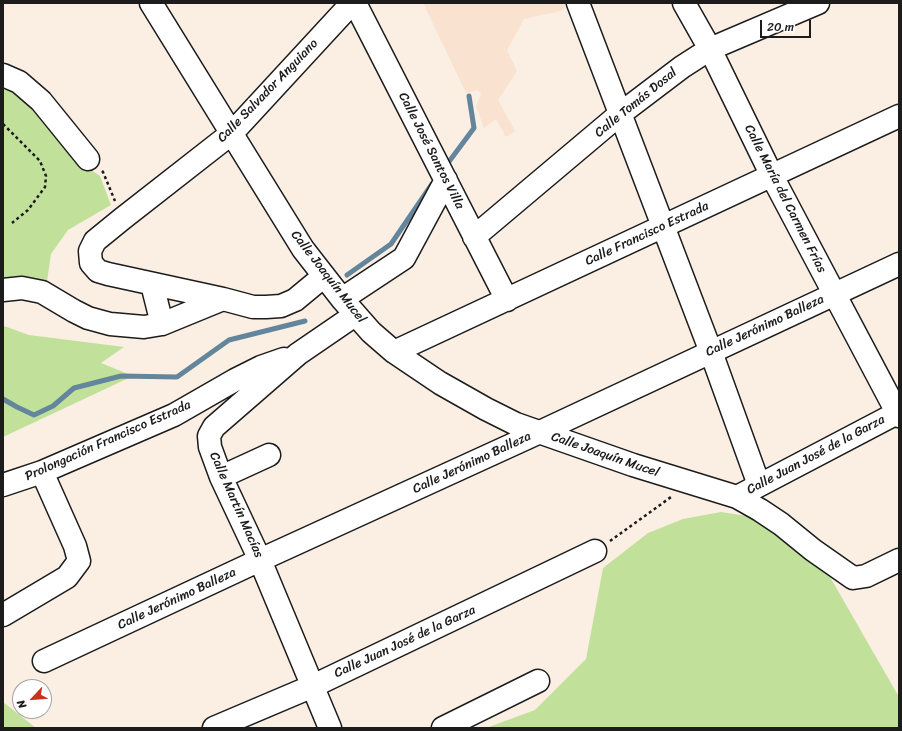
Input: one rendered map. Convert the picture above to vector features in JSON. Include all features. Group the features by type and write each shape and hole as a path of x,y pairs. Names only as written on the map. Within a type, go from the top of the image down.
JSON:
{"street":[{"name":"Calle Joaquín Mucel","path":"151,3 303,249 348,307 371,332 394,352 440,383 516,424 633,466 700,486"},
{"name":"Calle Salvador Anguiano","path":"122,219 232,132 353,3"},
{"name":"Calle José Santos Villa","path":"353,3 507,300"},
{"path":"578,3 711,352 759,485"},
{"name":"Calle María del Carmen Frías","path":"684,3 710,49 772,176 898,413"},
{"name":"Calle Tomás Dosal","path":"474,237 620,114 682,67 710,49 818,3"},
{"path":"3,75 19,82 41,101 88,159"},
{"name":"Calle Francisco Estrada","path":"394,352 899,116"},
{"name":"Calle Martín Macías","path":"330,728 260,560 221,477 210,447 209,436 214,427 298,354 348,307 404,258 446,180"},
{"path":"122,219 95,241 90,251 91,263 98,271 253,307 281,306 295,300 324,276"},
{"name":"Calle Jerónimo Balleza","path":"44,661 899,264"},
{"path":"152,284 162,324"},
{"path":"3,290 22,288 42,292 88,318 110,324 144,327 162,324 223,299"},
{"name":"Prolongación Francisco Estrada","path":"3,485 42,472 174,415 261,367 298,354"},
{"name":"Calle Juan José de la Garza","path":"700,486 737,497 898,413"},
{"path":"221,477 269,455"},
{"path":"3,615 67,577 79,561 75,546 42,472"},
{"path":"737,497 782,524 813,550 853,578 866,576 899,560"},
{"name":"Calle Juan José de la Garza","path":"214,728 313,686 595,551"},
{"path":"443,728 538,681"}],"path":[{"path":"3,124 40,161 46,176 46,187 28,210 12,223"},
{"path":"88,159 103,172 122,219"},
{"path":"595,551 700,486"}],"shaded area":[{"path":"423,3 570,3 561,11 524,19 507,50 517,71 498,100 515,131 506,137 496,119 484,128 476,106 481,94 478,90 466,93"}],"green space":[{"path":"3,84 24,90 85,166 100,176 111,205 68,230 51,254 47,281 3,286"},
{"path":"4,326 29,335 124,347 101,363 133,376 3,437"},
{"path":"721,512 753,517 830,577 899,697 899,728 486,728 535,710 586,659 603,568 648,533 683,519"},
{"path":"3,702 12,709 12,719 25,719 36,728 3,728"}],"waterway":[{"path":"445,167 474,128 469,96"},
{"path":"347,275 391,244 432,184"},
{"path":"3,399 34,415 53,406 74,388 121,376 177,377 229,340 305,321"}]}
